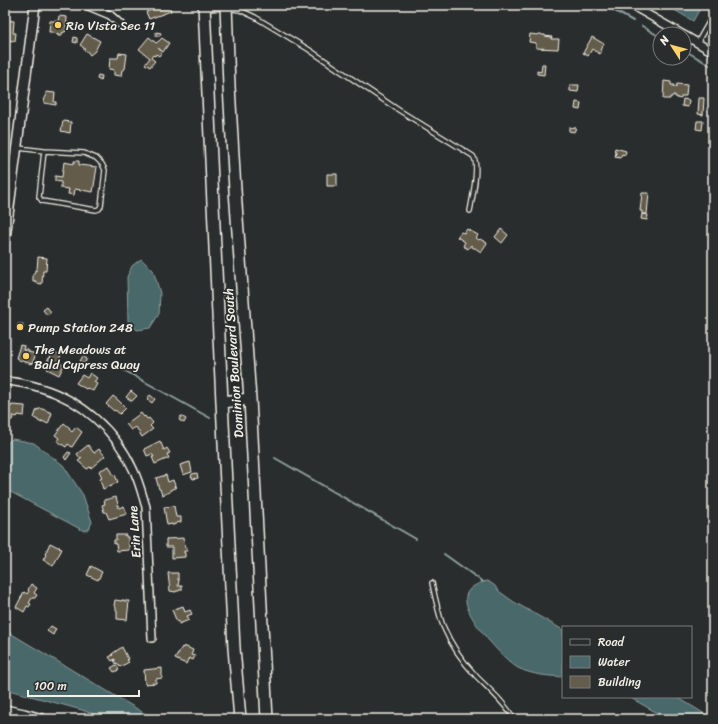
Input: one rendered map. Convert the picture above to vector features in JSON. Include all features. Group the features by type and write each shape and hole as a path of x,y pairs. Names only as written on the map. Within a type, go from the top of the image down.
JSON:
{"highway":[{"name":"Dominion Boulevard South","path":"204,7 234,648 240,719"},
{"name":"Dominion Boulevard South","path":"226,7 229,86 250,399 268,719"},
{"path":"222,402 250,399"},
{"path":"234,719 237,679"}],"street":[{"path":"5,238 35,5"},
{"path":"86,5 110,15 120,24"},
{"path":"631,5 667,26"},
{"path":"692,40 713,52"},
{"name":"Erin Lane","path":"5,381 41,388 79,406 95,418 110,433 122,449 138,480 146,507 152,638"},
{"path":"5,710 42,719"}],"lane":[{"path":"204,7 226,7 240,10 255,17 308,49 397,109 473,156 476,160 476,176 470,211"},
{"path":"697,43 713,15"},
{"path":"17,148 84,153 96,158 105,170 101,206 99,209 96,210 42,201 39,197 44,151"},
{"path":"432,583 443,625 461,658 497,697 514,719"}],"water":[{"path":"666,5 702,5 693,21"},
{"path":"141,259 153,270 160,293 159,314 150,328 137,330 128,321 127,277 132,266"},
{"path":"12,439 34,443 63,465 83,495 92,522 89,529 84,531 5,489 5,445"},
{"path":"487,581 514,602 562,629 562,677 534,674 518,668 503,656 477,625 466,604 467,593 477,584"},
{"path":"5,630 144,713 157,719 106,719 82,710 5,689"},
{"path":"631,698 679,698 713,719 668,719"}],"building":[{"path":"149,5 169,5 171,11 149,19 146,12 151,10"},
{"name":"Rio Vista Sec 11","path":"59,16 67,17 66,31 62,33 62,36 58,36 58,33 49,32 50,21 58,21"},
{"path":"5,20 14,21 13,33 16,33 15,41 5,40"},
{"path":"156,32 161,33 160,36 156,36"},
{"path":"87,34 100,41 95,51 90,55 80,45"},
{"path":"530,34 541,34 552,37 551,39 559,39 558,49 536,48 536,43 529,42"},
{"path":"74,37 77,38 77,43 73,42"},
{"path":"149,37 156,43 162,38 169,43 163,52 158,48 162,52 159,56 156,54 155,56 153,55 151,58 155,61 150,67 145,64 150,58 139,49"},
{"path":"592,37 604,44 600,50 602,51 600,54 592,49 588,56 583,53"},
{"path":"119,53 127,54 125,69 122,70 121,76 114,75 114,70 109,69 110,58 118,58"},
{"path":"542,64 545,64 544,75 537,74 537,71 541,72"},
{"path":"98,75 102,76 101,81 97,79"},
{"path":"664,81 671,82 671,85 674,85 673,87 676,87 677,84 687,85 686,96 682,96 680,99 673,95 670,99 663,99"},
{"path":"570,85 579,85 578,92 570,91"},
{"path":"46,92 55,93 54,102 56,102 56,105 44,103"},
{"path":"699,98 704,98 703,115 698,114"},
{"path":"683,99 689,100 688,107 682,106"},
{"path":"576,102 581,103 580,110 575,109"},
{"path":"63,121 71,122 70,133 61,131"},
{"path":"697,121 703,121 702,130 696,129"},
{"path":"569,127 576,128 574,132 569,131"},
{"path":"615,148 626,151 625,155 622,154 620,158 615,157"},
{"path":"74,161 79,161 79,165 97,167 93,192 75,189 74,195 68,194 69,189 61,188 61,182 55,181 55,176 62,177 64,162 74,164"},
{"path":"327,174 337,174 337,186 327,186"},
{"path":"642,193 649,193 647,214 642,214 642,211 640,211"},
{"path":"642,214 648,215 647,220 641,219"},
{"path":"467,229 478,235 476,238 487,243 481,252 473,248 471,245 468,249 463,246 465,242 457,237 461,232 464,233"},
{"path":"501,229 508,235 502,243 495,237"},
{"path":"38,257 47,258 46,271 43,271 42,284 33,281 33,274 35,270 37,270"},
{"path":"47,307 51,312 47,315 43,310"},
{"name":"Pump Station 248","path":"18,324 23,324 23,329 17,329"},
{"name":"The Meadows at Bald Cypress Quay","path":"20,345 24,346 23,350 25,351 25,349 36,354 32,364 16,358"},
{"path":"54,352 61,355 58,362 64,365 59,375 45,367 49,358 51,358 50,357"},
{"path":"83,356 87,359 84,364 80,361"},
{"path":"90,373 97,378 94,382 97,384 93,391 76,383 82,375 87,378"},
{"path":"131,391 137,396 132,401 126,397"},
{"path":"150,395 155,399 152,403 147,399"},
{"path":"113,396 126,408 120,414 106,404"},
{"path":"7,406 25,406 24,416 18,415 17,417 13,415 12,417 13,419 6,421"},
{"path":"40,408 52,413 48,424 42,421 42,423 34,418 37,409 39,410"},
{"path":"141,413 147,419 149,418 153,423 150,426 153,429 142,437 136,427 131,430 126,424"},
{"path":"181,416 186,419 184,423 179,420"},
{"path":"64,423 72,432 76,427 82,432 72,447 68,444 66,447 57,441 59,438 55,435"},
{"path":"160,441 164,450 167,448 170,453 167,454 169,458 155,464 152,454 147,456 144,449"},
{"path":"88,445 94,453 99,449 105,456 91,468 90,467 87,469 78,461 82,458 80,458 77,454"},
{"path":"68,452 71,453 66,460 64,457"},
{"path":"190,462 192,472 183,475 180,465"},
{"path":"109,466 118,482 103,489 100,479 102,477 99,471"},
{"path":"197,473 198,478 193,479 191,476 192,474"},
{"path":"166,475 168,482 173,480 175,484 174,487 177,487 162,495 156,478"},
{"path":"116,497 119,508 124,506 127,514 109,519 106,512 104,512 102,505 105,504 104,500"},
{"path":"174,506 176,517 181,517 181,522 174,525 167,525 164,507"},
{"path":"116,535 126,535 126,537 128,537 129,550 117,551 116,544 114,544"},
{"path":"184,538 185,548 187,548 188,551 184,551 185,557 172,558 172,547 166,547 166,539"},
{"path":"50,543 62,549 53,566 43,560"},
{"path":"91,566 102,572 98,580 87,575"},
{"path":"168,573 178,573 178,586 182,586 182,590 176,592 170,591"},
{"path":"31,584 37,588 34,593 37,595 35,598 32,598 29,603 31,604 29,607 27,606 24,612 16,607 24,592 27,594 29,591 28,590"},
{"path":"115,600 129,601 127,620 117,619 117,611 116,607 114,606"},
{"path":"183,606 185,612 190,610 192,614 187,616 189,620 179,624 179,621 177,622 172,610"},
{"path":"51,626 56,629 53,635 47,631"},
{"path":"184,646 193,650 191,655 195,656 193,660 189,658 186,664 175,659"},
{"path":"122,647 129,662 120,667 117,663 116,664 115,659 112,661 109,657"},
{"path":"116,665 119,670 114,672 111,668"},
{"path":"162,668 162,678 156,679 156,683 145,684 144,670"}],"waterway":[{"path":"604,5 633,21"},
{"path":"642,26 652,32"},
{"path":"692,55 713,67"},
{"path":"111,363 210,418"},
{"path":"275,458 416,539"},
{"path":"444,554 483,582"}],"place":[{"name":"Rio Vista Sec 11","path":"58,25"},
{"name":"Pump Station 248","path":"20,327"},
{"name":"The Meadows at Bald Cypress Quay","path":"26,356"}]}
